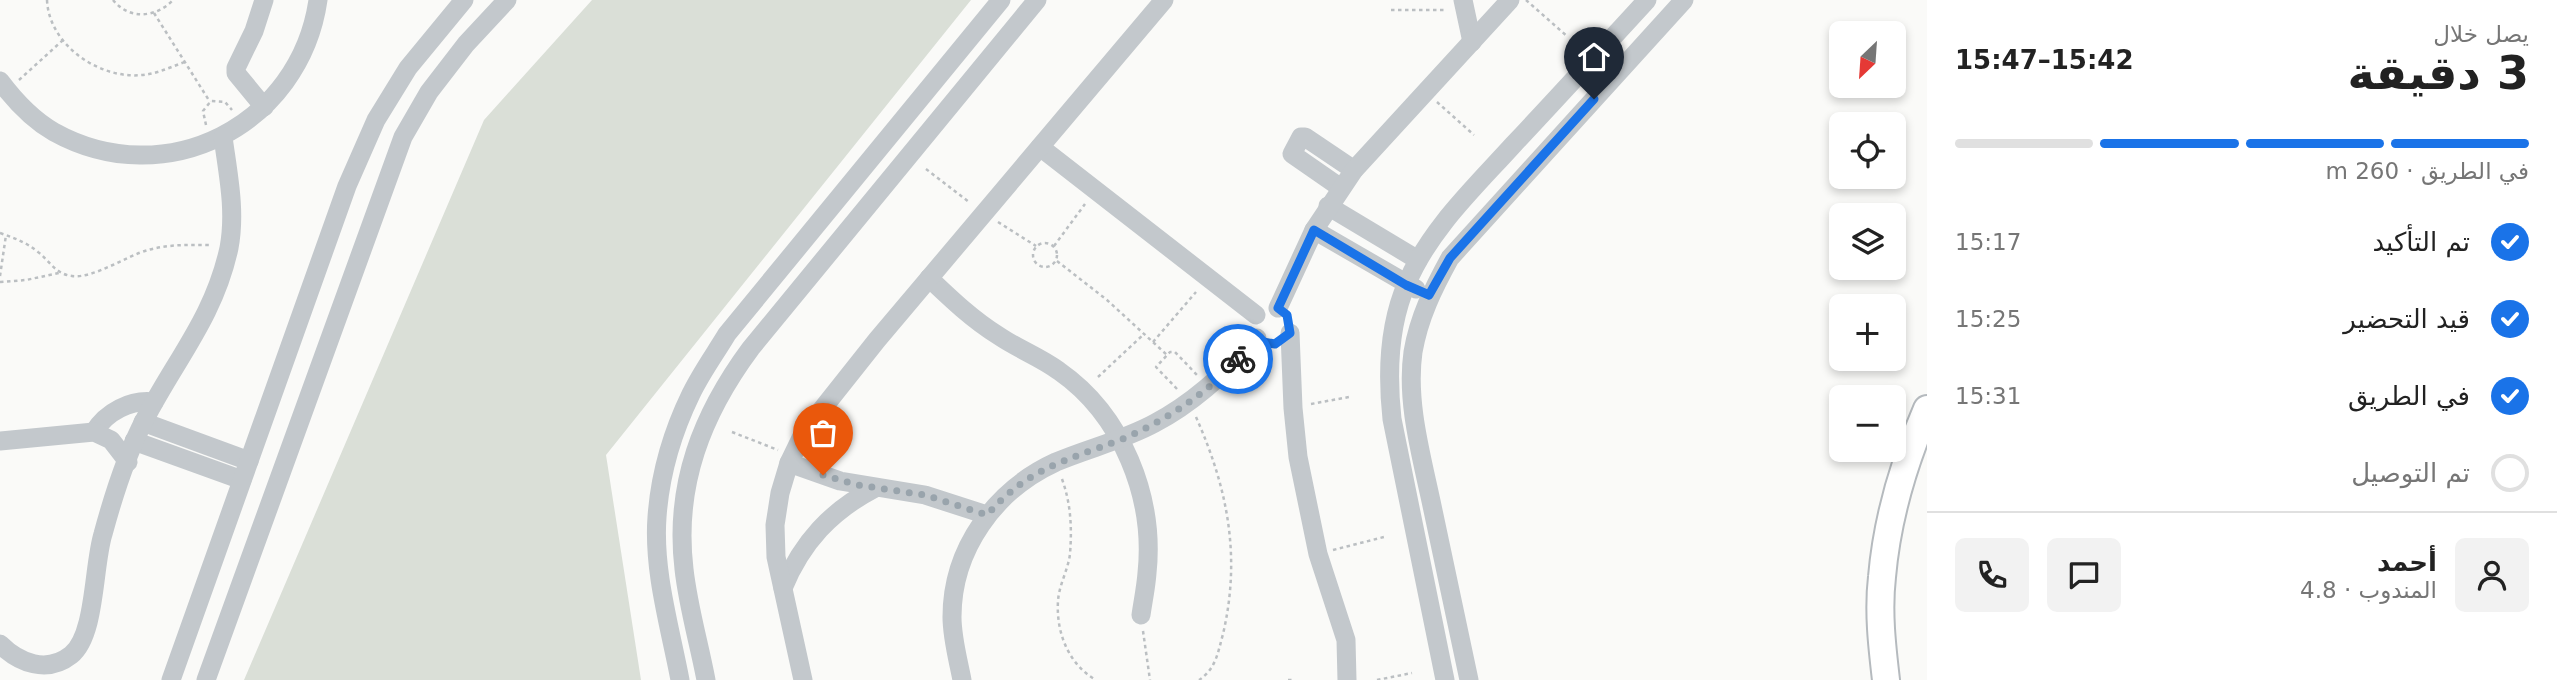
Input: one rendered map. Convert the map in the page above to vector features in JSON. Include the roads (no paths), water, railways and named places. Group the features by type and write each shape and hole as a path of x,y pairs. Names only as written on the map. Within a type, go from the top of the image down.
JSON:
{"main road":[{"path":"1886,680 1881,629 1882,577 1890,522 1915,436 1927,409"}],"street":[{"path":"264,0 236,73 264,107"},
{"path":"171,680 347,186 376,120 408,68 464,0"},
{"path":"206,680 403,137 429,92 466,44 507,0"},
{"path":"680,680 659,572 656,517 674,434 692,392 726,334 1001,0"},
{"path":"706,680 684,569 682,530 685,491 694,452 709,415 728,380 751,348 1037,0"},
{"path":"803,680 776,557 775,525 779,493 804,432 929,278 1164,0"},
{"path":"1278,308 1314,230 1354,170 1510,0"},
{"path":"1444,680 1392,419 1389,354 1395,317 1418,260 1446,218 1647,0"},
{"path":"1469,680 1418,436 1412,391 1413,355 1419,321 1429,295 1450,258 1684,0"},
{"path":"4,86 19,105 54,132 94,149 138,156 182,152 219,138 243,124 277,94 296,66 310,35 314,1"},
{"path":"1464,5 1472,42"},
{"path":"1341,188 1292,154 1301,137 1354,170"},
{"path":"0,644 25,662 41,665 56,663 70,656 81,644 88,630 102,535 134,441 207,314 220,281 229,246 233,212 219,138"},
{"path":"1040,147 1256,315"},
{"path":"1328,206 1418,260"},
{"path":"1314,230 1406,285 1429,295"},
{"path":"929,278 979,323 1072,380 1087,394 1121,439 1138,481 1147,526 1148,571 1141,615"},
{"path":"1290,333 1275,344 1263,342 1257,338 1253,327 1256,315 1265,308 1278,308 1287,315 1290,333 1293,408 1306,506 1318,554 1346,640 1348,680"},
{"path":"962,680 953,636 953,600 961,564 972,538 987,515 1016,486 1056,462 1121,439 1189,402 1234,364 1257,338"},
{"path":"94,432 104,418 119,410 140,402 154,402"},
{"path":"144,422 249,461"},
{"path":"0,441 94,432 111,440 128,462"},
{"path":"134,441 242,480"},
{"path":"791,459 832,478 935,498 987,515"},
{"path":"783,588 801,552 819,529 841,508 875,488"}]}
